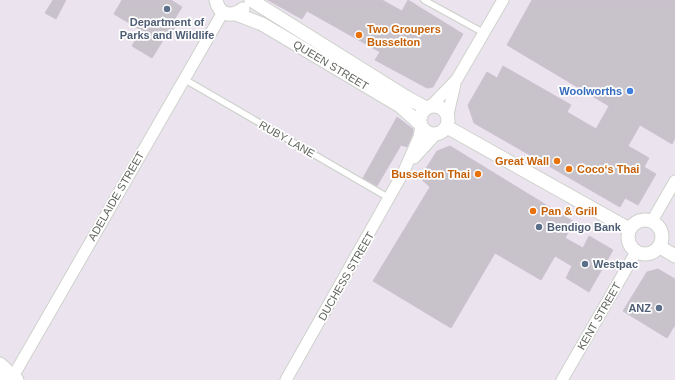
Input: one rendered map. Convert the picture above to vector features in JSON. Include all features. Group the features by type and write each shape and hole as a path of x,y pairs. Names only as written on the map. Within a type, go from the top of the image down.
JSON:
{"street":[{"path":"236,14 243,9 246,0"},
{"name":"QUEEN STREET","path":"250,0 406,97 429,107"},
{"name":"DUCHESS STREET","path":"429,107 457,79 503,0"},
{"name":"QUEEN STREET","path":"217,3 231,15 236,14 262,24 400,106 420,124"},
{"name":"ADELAIDE STREET","path":"9,379 184,79 217,3"},
{"name":"DUCHESS STREET","path":"404,171 444,125 457,79"},
{"path":"438,106 444,109 444,125 430,134 420,124 422,112 429,107 438,106"},
{"name":"DUCHESS STREET","path":"286,380 390,198 417,141 420,124"},
{"path":"444,125 629,230"},
{"path":"652,221 675,181"},
{"path":"640,220 652,221 657,224 662,231 663,237 660,247 654,252 648,254 636,252 629,245 629,230 634,223 640,220"},
{"path":"660,247 675,256"},
{"name":"KENT STREET","path":"562,380 636,252"},
{"path":"0,364 9,379"}],"lane":[{"path":"424,0 484,33"},
{"name":"RUBY LANE","path":"184,79 390,198"}],"building":[{"path":"53,0 66,0 56,19 45,13"},
{"path":"122,0 171,0 182,7 171,25 175,27 168,39 165,37 152,58 132,46 141,30 114,14"},
{"path":"268,0 382,0 402,11 408,0 463,34 433,87 427,88 375,60 380,52 307,11 302,19"},
{"path":"532,0 675,0 675,138 672,144 640,125 628,146 649,158 644,167 656,174 638,205 625,198 620,207 474,123 468,105 487,72 497,78 503,66 571,105 567,112 596,129 609,106 507,45"},
{"path":"397,117 413,129 413,133 407,147 401,145 377,186 363,178"},
{"path":"450,146 574,222 565,238 583,248 589,236 613,250 589,292 566,278 572,266 555,256 541,280 495,253 451,328 373,281 430,187 420,178 437,151"},
{"path":"658,269 675,279 675,325 667,338 623,311 647,272"}],"place":[{"name":"Department of Parks and Wildlife","path":"167,9"},
{"name":"Two Groupers Busselton","path":"359,35"},
{"name":"Woolworths","path":"630,91"},
{"name":"Great Wall","path":"557,161"},
{"name":"Coco‘s Thai","path":"569,169"},
{"name":"Busselton Thai","path":"478,174"},
{"name":"Pan & Grill","path":"533,211"},
{"name":"Bendigo Bank","path":"539,227"},
{"name":"Westpac","path":"585,264"},
{"name":"ANZ","path":"659,308"}]}
